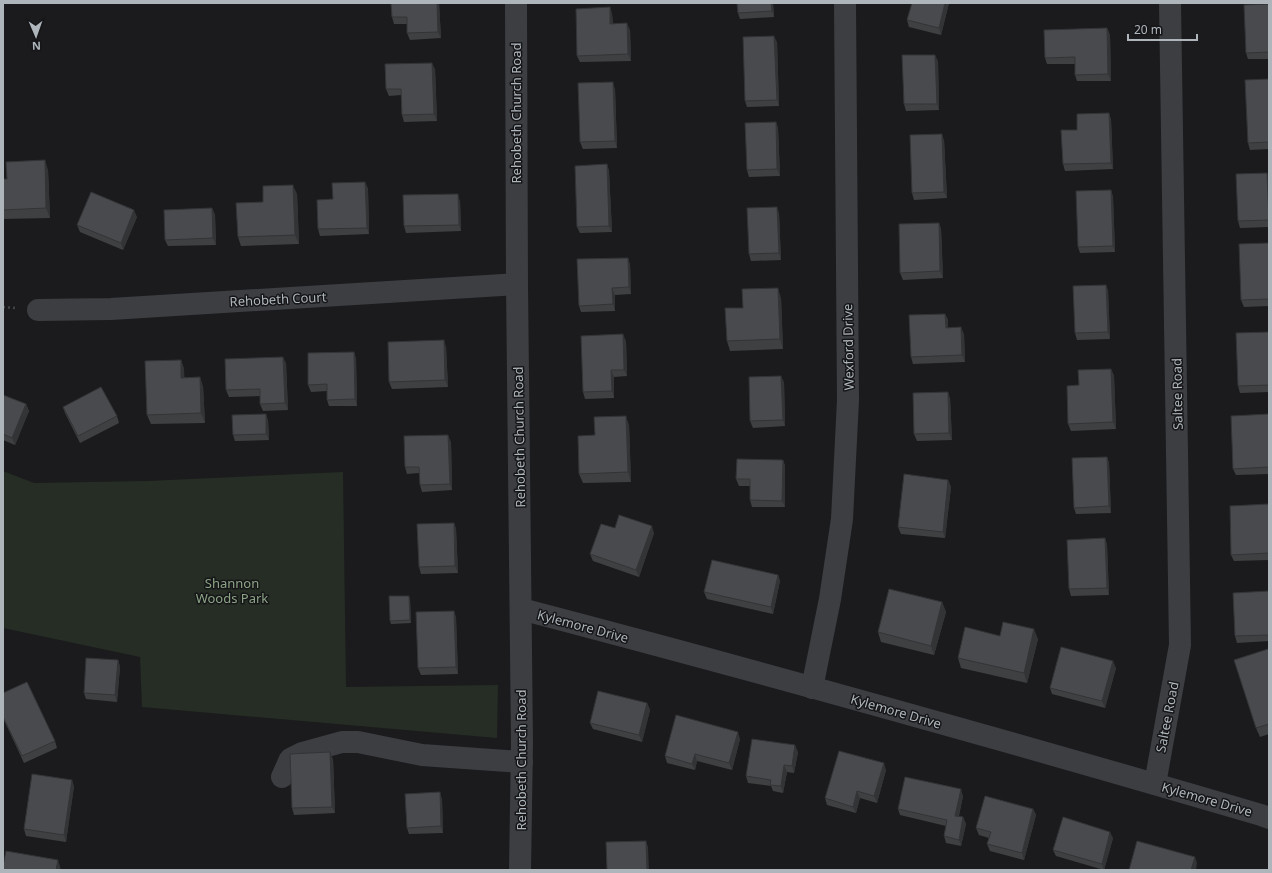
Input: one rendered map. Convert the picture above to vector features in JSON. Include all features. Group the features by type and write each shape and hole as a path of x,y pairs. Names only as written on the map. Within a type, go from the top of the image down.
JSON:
{"street":[{"name":"Rehobeth Church Road","path":"516,3 517,284 522,762 520,870"},
{"name":"Wexford Drive","path":"812,688 830,599 842,519 848,400 845,3"},
{"name":"Saltee Road","path":"1155,784 1180,645 1170,3"},
{"name":"Rehobeth Court","path":"38,310 111,309 517,284"},
{"name":"Kylemore Drive","path":"521,609 666,647 1155,784 1269,818"},
{"path":"282,777 290,759 302,753 342,742 358,742 422,755 522,762"}],"green space":[{"name":"Shannon Woods Park","path":"3,471 34,483 148,481 343,472 346,687 498,685 497,738 142,707 140,657 3,628"}],"building":[{"path":"391,3 437,3 438,32 407,33 407,17 392,17"},
{"path":"737,3 771,3 772,11 738,13"},
{"path":"912,3 945,3 939,28 907,20"},
{"path":"1269,4 1269,52 1246,53 1244,5"},
{"path":"610,7 610,24 627,23 628,54 577,56 576,9"},
{"path":"1107,28 1108,74 1075,75 1075,57 1045,58 1044,30"},
{"path":"774,36 777,100 745,101 743,37"},
{"path":"902,55 935,55 937,104 904,104"},
{"path":"432,63 434,114 402,115 401,89 386,89 385,64"},
{"path":"1269,79 1269,142 1248,143 1245,80"},
{"path":"613,82 615,141 580,142 578,83"},
{"path":"1109,113 1111,163 1063,164 1061,130 1077,130 1077,114"},
{"path":"776,122 777,169 747,170 745,123"},
{"path":"942,134 944,192 912,193 910,135"},
{"path":"45,160 46,208 3,210 3,179 7,179 6,162"},
{"path":"607,164 609,226 577,227 575,166"},
{"path":"1267,173 1269,220 1238,221 1236,174"},
{"path":"365,182 367,228 318,229 317,200 333,199 332,183"},
{"path":"293,185 295,235 238,237 236,203 263,202 263,186"},
{"path":"1111,190 1113,246 1078,247 1076,191"},
{"path":"91,192 134,210 121,243 77,225"},
{"path":"458,194 459,225 404,226 403,195"},
{"path":"777,207 779,253 749,254 747,208"},
{"path":"212,208 213,238 165,240 164,210"},
{"path":"939,223 940,271 900,273 899,224"},
{"path":"1269,243 1269,299 1241,300 1239,244"},
{"path":"628,258 629,287 612,288 613,304 579,306 577,259"},
{"path":"1106,285 1108,332 1075,333 1073,286"},
{"path":"778,288 780,339 727,341 725,308 743,308 742,289"},
{"path":"945,314 946,328 961,327 962,355 911,357 909,315"},
{"path":"1269,332 1269,385 1238,386 1236,333"},
{"path":"623,334 624,370 611,370 612,391 583,392 581,336"},
{"path":"444,340 445,380 389,382 388,342"},
{"path":"354,352 355,399 327,400 327,384 308,385 308,353"},
{"path":"283,357 285,403 260,404 260,389 226,390 225,359"},
{"path":"181,360 181,378 200,377 201,413 147,415 145,361"},
{"path":"1111,369 1113,422 1068,424 1067,386 1079,385 1078,370"},
{"path":"781,376 783,420 750,421 749,377"},
{"path":"101,387 117,416 78,436 63,407"},
{"path":"948,392 949,433 914,434 913,393"},
{"path":"3,395 26,404 12,438 3,434"},
{"path":"266,414 266,434 233,435 232,415"},
{"path":"1269,414 1269,467 1233,469 1231,416"},
{"path":"626,416 628,472 579,474 578,436 595,435 594,417"},
{"path":"448,435 450,484 420,485 419,467 405,467 404,436"},
{"path":"1107,457 1109,506 1074,508 1072,458"},
{"path":"737,459 783,460 782,501 750,500 750,479 736,479"},
{"path":"904,474 948,480 943,532 898,527"},
{"path":"1269,504 1269,553 1231,555 1230,506"},
{"path":"619,515 652,526 636,570 590,554 601,524 615,528"},
{"path":"454,523 455,566 419,567 417,524"},
{"path":"1105,538 1107,588 1069,589 1067,540"},
{"path":"712,560 778,575 771,607 704,592"},
{"path":"889,589 942,602 931,646 878,632"},
{"path":"1269,591 1269,635 1235,636 1233,593"},
{"path":"389,596 409,596 410,620 390,621"},
{"path":"454,611 456,667 418,668 416,612"},
{"path":"1003,622 1034,629 1024,673 958,658 965,627 1000,636"},
{"path":"1061,647 1113,661 1102,701 1050,688"},
{"path":"1268,649 1269,724 1256,728 1234,660"},
{"path":"86,658 118,660 115,695 84,693"},
{"path":"27,682 55,741 22,756 3,717 3,693"},
{"path":"598,691 647,703 639,735 590,723"},
{"path":"676,715 738,732 729,763 695,754 692,764 665,756"},
{"path":"752,739 795,745 792,766 784,765 781,786 770,785 771,780 746,776"},
{"path":"839,751 884,763 874,796 857,791 853,807 825,798"},
{"path":"330,752 332,807 292,808 290,754"},
{"path":"32,774 72,780 64,835 24,829"},
{"path":"905,777 961,789 955,816 963,817 959,840 944,836 947,820 898,809"},
{"path":"440,792 441,826 407,828 405,794"},
{"path":"985,796 1033,809 1022,853 987,844 991,832 976,828"},
{"path":"1063,817 1110,832 1102,864 1053,850"},
{"path":"646,841 647,870 607,870 606,842"},
{"path":"1137,841 1195,857 1191,870 1129,870"},
{"path":"6,851 58,860 56,870 3,870"}]}
